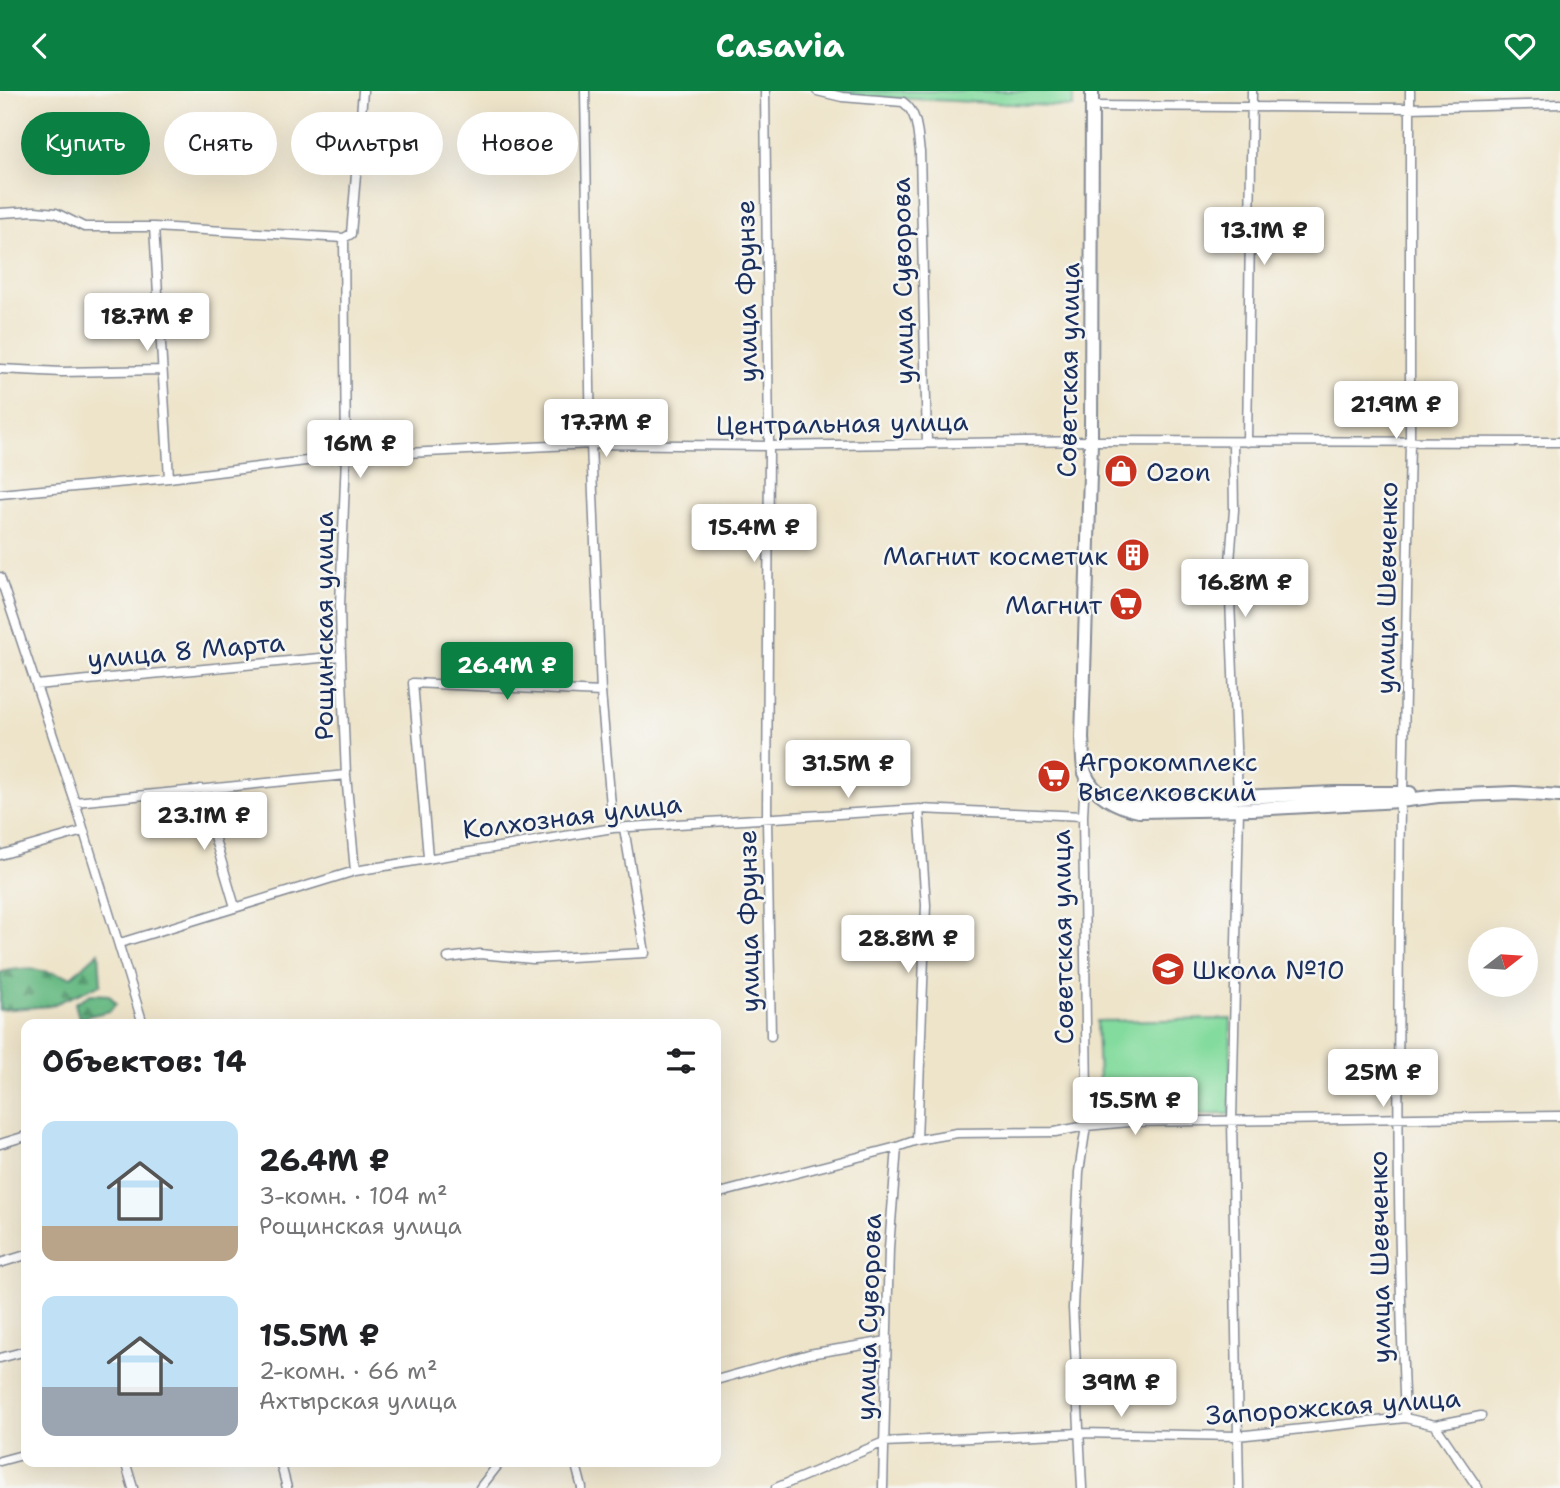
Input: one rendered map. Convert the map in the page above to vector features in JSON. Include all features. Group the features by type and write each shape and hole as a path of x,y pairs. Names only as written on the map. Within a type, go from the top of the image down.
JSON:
{"highway":[{"name":"Советская улица","path":"1085,773 1082,739 1091,442 1093,91"},
{"path":"1085,773 1096,789 1110,801 1122,808 1139,811 1239,803 1402,797 1515,793 1560,796"}],"street":[{"name":"Рощинская улица","path":"355,870 345,775 340,605 346,456 344,238 351,234 363,91"},
{"path":"585,91 591,444 601,692 613,828"},
{"name":"улица Фрунзе","path":"765,91 769,446 767,820 771,1036"},
{"name":"улица Суворова","path":"817,91 842,97 903,102 915,118 920,152 927,443"},
{"path":"1247,442 1252,91"},
{"name":"улица Шевченко","path":"1405,1417 1399,1273 1397,1118 1410,442 1410,91"},
{"path":"1092,106 1409,109 1560,104"},
{"path":"0,213 56,213 84,227 154,227 344,238"},
{"path":"154,227 169,478"},
{"path":"0,369 62,372 162,370"},
{"name":"Центральная улица","path":"0,494 169,478 346,456 591,444 769,446 1091,442 1560,442"},
{"path":"1233,443 1234,510 1229,575 1239,803 1232,1121 1239,1488"},
{"path":"0,577 75,802 142,1019"},
{"name":"улица 8 Марта","path":"36,685 341,656"},
{"path":"428,857 413,683 601,692"},
{"name":"Советская улица","path":"1082,1488 1073,1308 1079,1172 1086,1126 1083,816 1085,773"},
{"path":"75,802 345,775"},
{"path":"200,789 235,907"},
{"path":"917,1140 926,905 919,809"},
{"name":"Колхозная улица","path":"120,943 355,870 613,828 919,809 1083,816"},
{"path":"448,958 481,954 533,958 645,953 624,828"},
{"path":"0,855 83,831"},
{"path":"721,1193 917,1140 957,1133 1055,1132 1129,1122 1560,1116"},
{"path":"0,1143 21,1137"},
{"name":"улица Суворова","path":"883,1488 889,1248 897,1147"},
{"path":"0,1263 21,1257"},
{"path":"721,1379 809,1355 887,1341"},
{"path":"0,1358 21,1352"},
{"name":"Запорожская улица","path":"776,1488 884,1442 1080,1433 1237,1436 1405,1417 1434,1425 1481,1416"},
{"path":"1434,1425 1478,1488"},
{"path":"0,1461 21,1455"},
{"path":"127,1467 133,1488"},
{"path":"282,1467 287,1488"},
{"path":"480,1488 496,1467"},
{"path":"577,1467 582,1488"}],"green space":[{"path":"828,91 1073,91 1073,107 834,95"},
{"path":"99,952 101,984 50,1006 0,1010 0,973 26,969 71,977"},
{"path":"91,994 109,995 116,1003 110,1011 79,1018 75,1003"},
{"path":"1231,1019 1230,1114 1100,1116 1097,1021"}],"place":[{"name":"Ozon","path":"1121,471"},
{"name":"Магнит косметик","path":"1133,555"},
{"name":"Магнит","path":"1126,604"},
{"name":"Агрокомплекс Выселковский","path":"1054,776"},
{"name":"Школа №10","path":"1168,969"}]}
